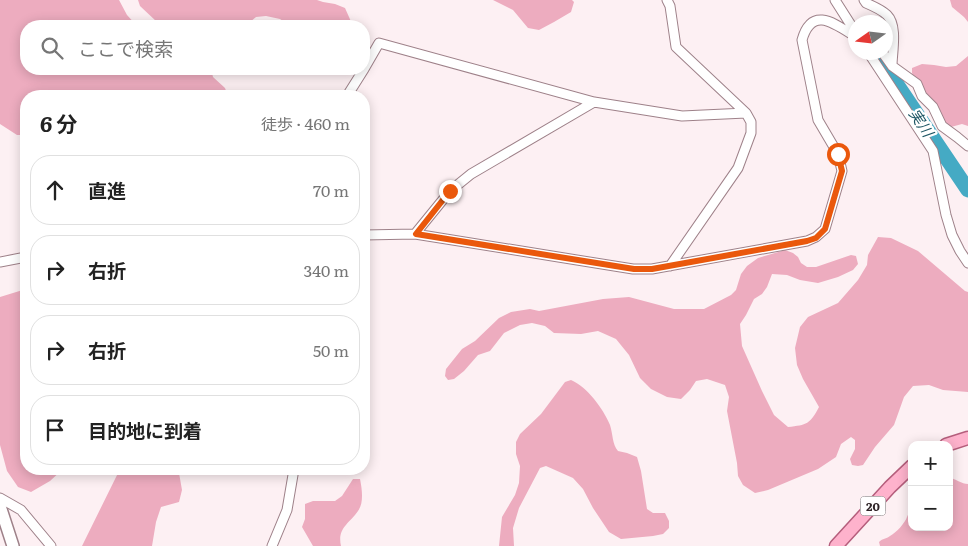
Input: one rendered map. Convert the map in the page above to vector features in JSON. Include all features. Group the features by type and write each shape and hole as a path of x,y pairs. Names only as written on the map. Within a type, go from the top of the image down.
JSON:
{"main road":[{"path":"953,443 968,438"},
{"name":"20","path":"836,546 908,470"},
{"path":"0,506 13,546"}],"street":[{"path":"667,0 670,6 676,47 746,113 751,122 751,133 738,168 670,266"},
{"path":"835,0 848,22"},
{"path":"864,0 886,14 892,22 892,66"},
{"path":"370,235 416,234 634,269 670,266 816,238 825,229 842,171 838,154 818,120 802,40 805,30 810,23 817,21 826,20 848,31"},
{"path":"370,59 379,43 594,102 682,116 746,113"},
{"path":"873,60 933,151 946,216 952,235 968,263"},
{"path":"888,60 892,66 917,84 922,96 933,107 942,126 968,146"},
{"path":"351,90 360,75"},
{"path":"416,234 450,191 471,174 594,102"},
{"path":"0,262 20,258"},
{"path":"272,546 288,510 293,475"},
{"path":"0,498 21,510 51,546"}],"shaded area":[{"path":"0,0 119,0 132,20 20,20 20,75 212,75 226,90 20,90 20,135 0,124"},
{"path":"138,0 317,0 345,8 350,20 281,20 266,16 256,17 252,20 155,20 140,6"},
{"path":"493,0 572,0 574,2 571,12 539,30 528,28 513,10"},
{"path":"950,0 968,0 968,22 952,7"},
{"path":"968,56 968,126 962,124 951,127 943,124 912,73 912,68 922,64 946,67 956,66"},
{"path":"878,237 891,238 918,251 968,292 968,392 943,390 929,385 913,386 904,397 894,425 875,447 863,465 852,465 850,459 855,449 855,440 851,437 841,444 836,457 818,469 768,490 755,493 743,485 738,476 727,411 729,397 725,385 707,379 696,381 681,399 667,397 651,389 640,378 629,355 616,339 598,331 581,334 554,333 545,326 532,323 520,325 504,333 490,351 478,355 454,379 448,380 445,376 446,369 462,349 475,341 499,318 511,312 530,309 539,311 603,299 629,297 674,309 704,309 731,295 736,290 741,274 747,266 758,258 785,250 793,253 807,267 816,267 851,255 856,256 858,264 853,270 818,283 800,280 787,275 772,274 767,287 762,294 754,299 740,324 742,346 774,415 788,427 804,424 813,417 819,407 797,365 795,348 800,327 808,317 838,303 858,280 867,265 868,255"},
{"path":"20,291 20,475 56,475 31,492 18,487 7,471 0,445 0,297"},
{"path":"571,380 589,393 603,412 610,425 618,451 637,457 647,509 653,513 665,513 669,521 669,528 663,534 621,539 609,532 583,489 573,478 546,466 540,468 519,508 513,528 514,546 499,546 502,517 515,495 519,483 520,466 516,454 516,442 520,434 541,414 565,382"},
{"path":"117,475 179,475 182,490 179,502 161,507 152,546 82,546"},
{"path":"353,479 360,479 362,500 358,511 342,530 341,546 313,546 302,527 305,519 305,504 313,501 335,501 342,496"},
{"path":"953,479 968,484 968,546 880,546 879,542 895,533 908,515 908,531 953,531"}],"waterway":[{"name":"実川","path":"880,60 968,190"}],"route":[{"path":"450,191 416,234 634,269 652,269 816,238 825,229 842,171 838,154"}]}
